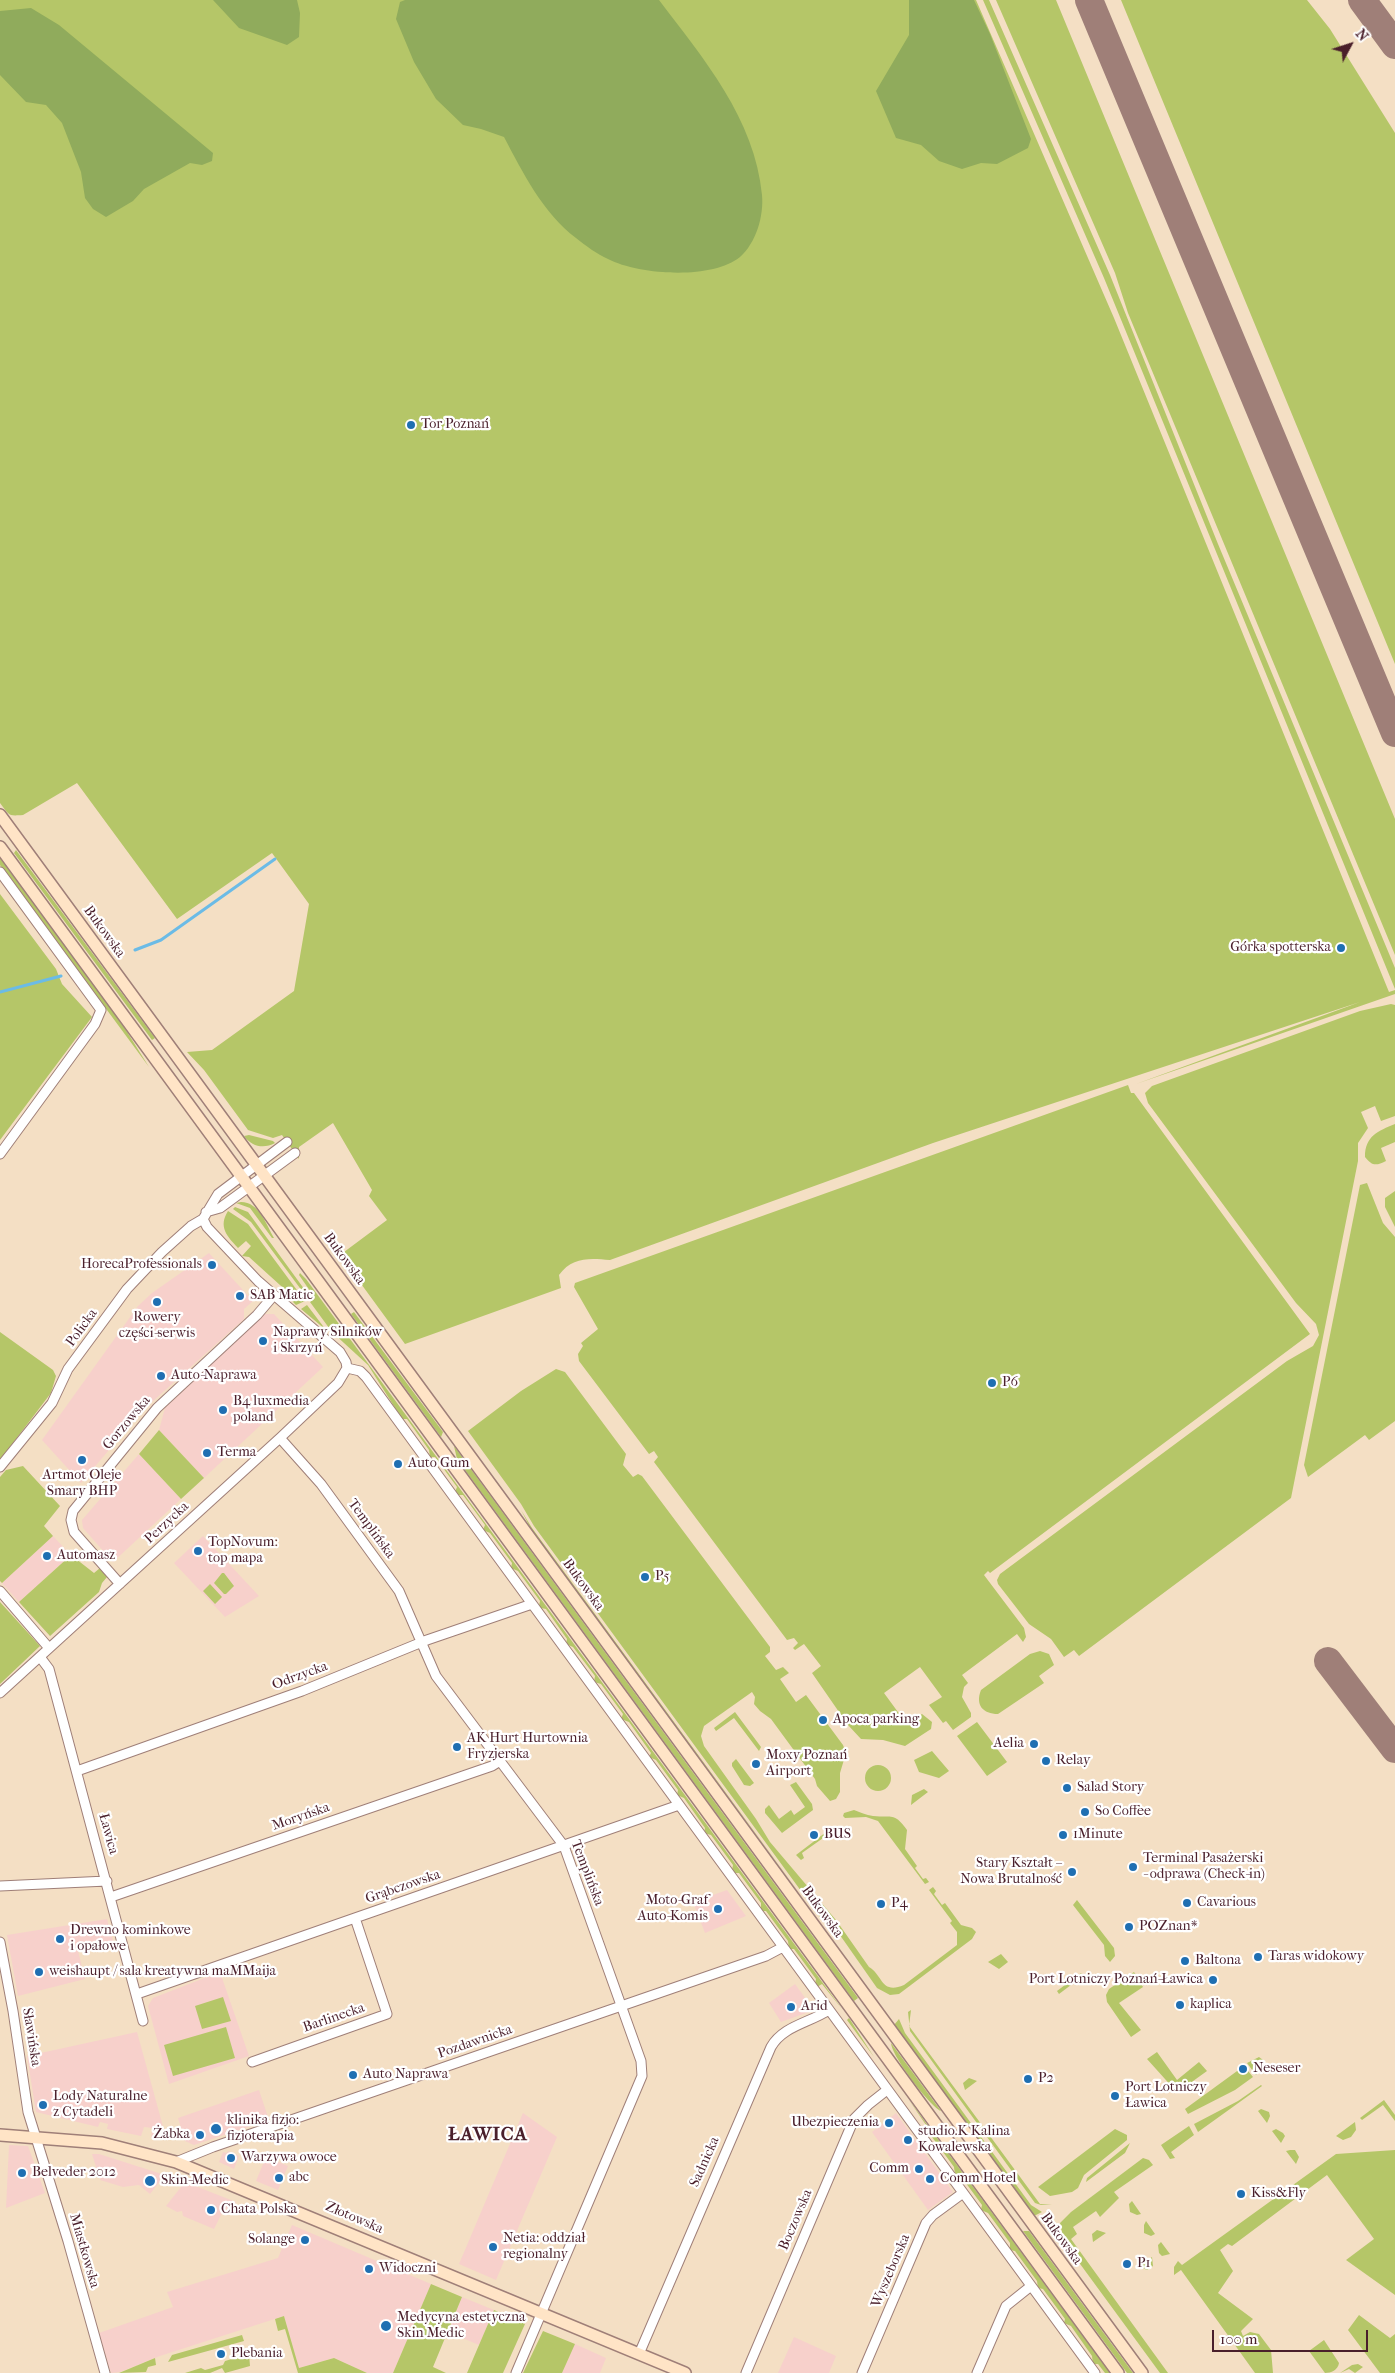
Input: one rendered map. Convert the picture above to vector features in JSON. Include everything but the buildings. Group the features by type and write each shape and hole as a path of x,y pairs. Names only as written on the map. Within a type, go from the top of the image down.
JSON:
{"main road":[{"name":"Bukowska","path":"0,815 1142,2373"},
{"path":"0,847 1118,2373"},
{"name":"Złotowska","path":"0,2135 108,2144 176,2162 682,2373"}],"street":[{"path":"0,872 101,1010 95,1024 0,1154"},
{"name":"Policka","path":"204,1215 214,1199 287,1142"},
{"name":"Policka","path":"0,1467 52,1403 68,1369 127,1289 190,1226 204,1215 220,1208 295,1154"},
{"path":"204,1215 207,1227 236,1260 340,1352 346,1362 346,1368 360,1370 382,1398 1095,2373"},
{"name":"Gorzowska","path":"120,1584 74,1532 70,1520 73,1511 161,1403 257,1315 274,1295"},
{"name":"Perzycka","path":"0,1693 280,1438 338,1383 346,1368"},
{"name":"Templińska","path":"280,1438 321,1484 399,1591 436,1676 564,1846 641,2061 642,2076 516,2373"},
{"path":"0,1591 50,1648"},
{"name":"Odrzycka","path":"77,1771 302,1691 421,1643 532,1604"},
{"name":"Ławica","path":"40,1657 49,1669 143,2021"},
{"name":"Moryńska","path":"111,1897 492,1766 500,1761"},
{"name":"Grąbczowska","path":"136,1994 679,1805"},
{"path":"0,1886 106,1881"},
{"name":"Barlinecka","path":"252,2062 387,2014 355,1918"},
{"name":"Sławińska","path":"0,1942 28,2112 36,2137"},
{"name":"Pozdawnicka","path":"176,2162 213,2147 766,1956 783,1947"},
{"name":"Sadnicka","path":"639,2354 774,2041 786,2031 828,2010"},
{"name":"Boczowska","path":"746,2373 854,2119 887,2090"},
{"name":"Miastkowska","path":"36,2137 68,2241 105,2373"},
{"name":"Wyszeborska","path":"862,2373 926,2223 932,2215 963,2193"},
{"path":"977,2373 1006,2306 1031,2286"}],"shaded area":[{"path":"209,1253 253,1301 244,1309 244,1319 142,1411 81,1483 42,1440 138,1306 152,1293"},
{"path":"265,1314 274,1314 323,1367 204,1478 159,1430 165,1408"},
{"path":"139,1454 181,1499 113,1562 83,1528 82,1520"},
{"path":"53,1536 71,1555 19,1602 2,1583"},
{"path":"203,1536 259,1596 225,1617 174,1563"},
{"name":"Moto-Graf Auto-Komis","path":"727,1890 746,1916 705,1933 693,1902"},
{"name":"Drewno kominkowe i opałowe","path":"107,1919 114,1944 78,1951 85,1979 18,1996 7,1935"},
{"path":"220,1972 249,2056 169,2084 148,2006 153,1998"},
{"name":"Arid","path":"795,1984 814,2010 781,2022 769,2003"},
{"path":"137,2032 164,2130 155,2139 151,2138 152,2128 144,2127 141,2136 107,2129 108,2124 100,2122 98,2127 36,2112 27,2056"},
{"path":"259,2090 269,2120 194,2145 185,2141 178,2118"},
{"path":"523,2113 557,2137 496,2280 459,2264"},
{"path":"896,2113 953,2192 928,2210 872,2132"},
{"path":"9,2145 28,2146 45,2193 6,2208"},
{"path":"228,2151 239,2156 234,2169 219,2162 223,2152 227,2153"},
{"path":"92,2154 99,2154 165,2175 150,2194 139,2185 123,2187 100,2180"},
{"path":"266,2157 288,2166 278,2190 256,2181"},
{"path":"185,2182 236,2202 233,2209 229,2208 223,2211 214,2229 183,2216 182,2211 177,2212 166,2206"},
{"path":"292,2225 431,2284 393,2373 367,2373 334,2358 299,2368 284,2316 160,2356 120,2372 111,2373 99,2333 173,2307 167,2292 278,2258"},
{"path":"462,2297 494,2310 479,2345 448,2332"},
{"path":"794,2337 836,2356 829,2373 778,2373"},
{"path":"575,2344 606,2358 600,2373 562,2373"}],"green space":[{"path":"0,0 976,0 1114,318 1389,992 1395,990 1395,994 1136,1084 1360,1002 933,1143 610,1260 588,1259 575,1262 564,1269 559,1275 561,1288 405,1344 340,1255 387,1220 369,1196 372,1190 333,1123 299,1147 299,1159 282,1135 273,1138 248,1130 204,1070 187,1052 212,1050 294,991 309,904 272,853 177,919 77,783 23,815 10,814 0,803"},
{"path":"213,0 297,0 300,13 299,37 287,45 239,28"},
{"path":"405,0 659,0 709,67 738,115 749,141 757,167 762,195 762,212 755,237 746,251 728,264 712,269 675,273 638,269 621,264 604,257 584,244 564,228 544,205 526,178 504,137 463,125 436,99 414,62 396,19 400,2"},
{"path":"909,0 974,0 990,34 1031,139 1028,148 997,164 981,163 962,169 939,161 921,145 896,138 876,91 909,35"},
{"path":"983,0 989,0 1110,275 1218,544 1395,968 1395,989 1104,278"},
{"path":"996,0 1056,0 1395,819 1395,955 1128,313 1115,273"},
{"path":"1121,0 1307,0 1330,29 1395,133 1395,664"},
{"path":"31,8 59,25 213,153 212,161 202,165 190,163 144,189 133,201 106,217 93,209 85,198 81,172 62,123 46,105 26,102 0,75 0,11"},
{"path":"16,850 155,1038 152,1040 14,853"},
{"path":"0,858 124,1027 149,1067 0,865"},
{"path":"0,894 56,969 62,984 92,1017 0,1140"},
{"path":"1391,1004 1395,1005 1395,1116 1381,1121 1375,1106 1361,1112 1368,1128 1358,1143 1358,1161 1291,1498 1079,1656 1074,1650 1064,1657 1051,1639 1029,1624 998,1584 997,1580 1000,1574 1287,1361 1313,1346 1319,1335 1316,1324 1296,1303 1148,1103 1145,1093 1152,1086 1360,1011"},
{"name":"P6","path":"1128,1085 1131,1093 1134,1093 1310,1334 990,1573 988,1571 984,1575 1024,1628 1026,1637 1023,1642 1017,1634 962,1675 968,1683 964,1687 962,1697 971,1713 971,1717 953,1730 946,1721 943,1723 929,1705 942,1697 920,1667 884,1693 906,1723 922,1714 932,1722 931,1729 905,1746 883,1740 861,1739 848,1725 812,1673 821,1666 804,1644 795,1650 793,1648 798,1643 794,1638 787,1640 654,1462 658,1457 654,1451 649,1454 579,1361 578,1354 583,1346 581,1343 598,1329 574,1287 575,1283"},
{"path":"1395,1124 1395,1142 1381,1148 1386,1161 1372,1164 1365,1157 1367,1144 1378,1132"},
{"path":"249,1135 275,1143 267,1146 254,1145 244,1136"},
{"path":"1367,1183 1383,1223 1395,1237 1395,1421 1369,1440 1365,1435 1308,1477 1304,1465 1360,1185"},
{"path":"1395,1191 1395,1227 1385,1207 1385,1198"},
{"path":"241,1202 253,1206 257,1210 265,1220 274,1238 272,1238 250,1208 236,1203"},
{"path":"235,1207 248,1212 310,1297 308,1299 251,1222 233,1209"},
{"path":"228,1211 248,1224 305,1301 296,1305 291,1295 249,1257 242,1256 251,1246 246,1241 238,1248 227,1235 224,1222"},
{"path":"300,1273 306,1279 842,2009 822,1984 817,1987 815,1984 816,1979 794,1949 789,1949 788,1941 766,1911 761,1911 761,1903 739,1873 734,1873 732,1870 733,1865 711,1835 704,1833 705,1828 684,1798 677,1795 678,1790 656,1760 649,1757 651,1753 629,1722 621,1719 623,1714 601,1684 594,1682 595,1676 573,1647 566,1644 567,1639 546,1609 539,1606 540,1601 518,1571 511,1568 512,1563 490,1533 483,1530 485,1525 463,1495 457,1495 455,1492 457,1487 435,1457 430,1457 429,1450 407,1419 402,1419 368,1365 332,1332 310,1302 315,1298 299,1275"},
{"path":"307,1305 326,1330 301,1309"},
{"path":"354,1312 443,1432 441,1437 351,1314"},
{"path":"0,1332 53,1370 56,1376 51,1393 0,1460"},
{"name":"P5","path":"556,1369 565,1372 626,1454 623,1465 633,1477 638,1474 642,1476 770,1647 770,1652 765,1656 776,1670 783,1667 789,1673 780,1679 796,1702 806,1695 843,1745 846,1753 840,1773 840,1792 836,1799 830,1801 817,1786 815,1779 771,1719 754,1704 755,1697 752,1692 704,1726 701,1736 704,1746 770,1842 836,1920 869,1967 874,1970 883,1983 891,1988 904,1985 957,1945 957,1932 950,1923 952,1921 929,1890 933,1887 936,1891 934,1894 942,1905 945,1903 961,1925 972,1928 976,1932 972,1939 899,1994 890,1995 877,1988 835,1928 832,1929 823,1921 534,1526 521,1504 468,1431 521,1391"},
{"path":"159,1430 204,1478 181,1499 139,1454"},
{"path":"454,1446 858,1998 854,2001 457,1459"},
{"path":"23,1466 60,1506 44,1526 53,1536 2,1583 0,1581 0,1477 6,1470"},
{"path":"521,1510 532,1528 819,1920 531,1529"},
{"path":"71,1555 94,1573 100,1568 107,1577 102,1583 99,1592 50,1636 19,1602"},
{"path":"222,1573 234,1586 226,1594 214,1583"},
{"path":"210,1584 222,1597 215,1604 203,1591"},
{"path":"0,1602 40,1646 0,1684"},
{"path":"1040,1651 1049,1654 1054,1665 1039,1676 1044,1683 998,1714 984,1710 979,1700 981,1690 1030,1654"},
{"path":"735,1712 761,1747 759,1751 734,1718 716,1731 714,1728"},
{"path":"977,1722 1007,1762 987,1776 957,1736"},
{"path":"932,1751 949,1771 939,1778 919,1772 914,1760"},
{"path":"736,1759 754,1783 750,1786 744,1785 732,1766"},
{"path":"878,1765 887,1769 891,1778 887,1787 878,1791 869,1787 865,1778 869,1769"},
{"path":"796,1782 812,1804 813,1810 782,1833 765,1813 765,1809 769,1805 779,1819 791,1810 794,1815 805,1807 790,1785"},
{"path":"924,1789 928,1792 911,1805 912,1795"},
{"path":"854,1810 870,1816 893,1817 899,1820 907,1830 905,1849 917,1866 915,1868 923,1879 926,1878 929,1882 925,1884 878,1821 866,1817 845,1818 843,1816 844,1813"},
{"path":"834,1826 841,1835 838,1837 833,1831 802,1853 804,1858 801,1860 796,1855"},
{"path":"1077,1900 1114,1948 1115,1956 1110,1962 1105,1956 1104,1945 1073,1905"},
{"path":"1001,1954 1008,1962 999,1969 988,1962"},
{"path":"1134,1972 1143,1987 1119,2003 1141,2030 1131,2037 1107,2002 1106,1995 1109,1989"},
{"path":"1081,1973 1083,1976 1059,1994 1057,1991"},
{"path":"223,1997 231,2021 202,2029 195,2006"},
{"path":"911,2010 909,2024 908,2012"},
{"path":"849,2018 874,2057 847,2020"},
{"path":"899,2019 905,2033 1031,2205 1042,2212 1034,2216 894,2025"},
{"path":"226,2027 235,2058 173,2076 164,2045"},
{"path":"910,2027 1040,2204 1052,2205 1041,2205 1035,2203 910,2031"},
{"path":"891,2043 941,2111 912,2080 898,2059"},
{"path":"1157,2052 1177,2080 1199,2062 1207,2071 1182,2089 1174,2089 1147,2059"},
{"path":"1259,2057 1263,2060 1265,2067 1256,2075 1247,2063"},
{"path":"1244,2066 1253,2077 1235,2090 1188,2114 1185,2109"},
{"path":"969,2078 977,2081 965,2090 963,2083"},
{"path":"1261,2085 1198,2132 1194,2124 1238,2101"},
{"path":"909,2100 1110,2373 1105,2373 1098,2364 1093,2364 1092,2356 1071,2326 1064,2323 1065,2319 1043,2289 1038,2288 1037,2281 1015,2251 1010,2250 1010,2243 988,2213 981,2210 982,2205 960,2175 955,2175 954,2167 932,2137 924,2132 928,2128"},
{"path":"1384,2100 1395,2115 1395,2121 1383,2105 1362,2120 1360,2118"},
{"path":"1261,2109 1269,2112 1270,2116 1267,2123 1258,2111"},
{"path":"1355,2122 1356,2130 1351,2137 1343,2140 1336,2136"},
{"path":"1189,2126 1194,2135 1171,2152 1175,2158 1170,2159 1161,2145"},
{"path":"1115,2129 1127,2135 1127,2140 1084,2175 1078,2188 1072,2192 1050,2196 1038,2187"},
{"path":"1276,2129 1285,2136 1281,2143 1272,2131"},
{"path":"1130,2143 1125,2153 1086,2182 1087,2178"},
{"path":"1295,2150 1299,2157 1296,2164 1286,2151"},
{"path":"1395,2150 1395,2295 1346,2260 1374,2239 1327,2175 1232,2246 1228,2244 1220,2250 1233,2271 1218,2293 1253,2319 1241,2331 1243,2336 1250,2332 1259,2334 1271,2350 1273,2373 1255,2373 1181,2270 1174,2275 1174,2267 1178,2261 1182,2265 1336,2154"},
{"path":"1143,2158 1149,2160 1153,2165 1114,2192 1119,2198 1100,2217 1096,2211 1073,2227 1077,2234 1071,2239 1168,2373 1160,2373 1064,2242 1060,2223 1071,2212"},
{"path":"1132,2201 1141,2214 1137,2215 1130,2212 1129,2204"},
{"path":"1146,2221 1155,2234 1151,2236 1144,2233"},
{"path":"1097,2230 1106,2233 1093,2242 1092,2234"},
{"path":"1023,2231 1029,2231 1133,2373 1127,2373"},
{"path":"1161,2242 1170,2254 1162,2256 1159,2253 1158,2245"},
{"path":"1152,2257 1153,2266 1147,2270 1139,2266"},
{"path":"431,2284 462,2297 433,2367 446,2373 393,2373"},
{"path":"494,2310 525,2324 503,2373 467,2373"},
{"path":"1359,2315 1390,2338 1395,2334 1395,2373 1380,2373 1348,2330"},
{"path":"284,2316 299,2368 334,2358 367,2373 298,2373 285,2329 278,2331 275,2319"},
{"path":"543,2331 575,2344 562,2373 523,2373"},
{"path":"242,2335 244,2341 168,2362 172,2355"},
{"path":"1324,2340 1339,2363 1336,2369 1327,2373 1325,2373 1309,2351"},
{"path":"249,2354 250,2366 225,2373 222,2368 210,2373 185,2373 201,2368 205,2370 223,2365 225,2361"},
{"path":"155,2358 156,2365 148,2367 146,2372 119,2373"},
{"path":"1358,2364 1363,2367 1355,2373 1349,2369 1340,2373 1352,2365"}],"waterway":[{"path":"135,950 161,940 275,859"},
{"path":"0,992 61,976"}],"taxiway":[{"path":"1089,0 1395,733"},
{"path":"1362,0 1395,45"},
{"path":"1328,1661 1395,1749"}],"place":[{"name":"Tor Poznań","path":"411,425"},
{"name":"Górka spotterska","path":"1341,948"},
{"name":"HorecaProfessionals","path":"212,1265"},
{"name":"SAB Matic","path":"240,1296"},
{"name":"Rowery części-serwis","path":"157,1302"},
{"name":"Naprawy Silników i Skrzyń","path":"263,1341"},
{"name":"Auto-Naprawa","path":"161,1376"},
{"name":"P6","path":"992,1383"},
{"name":"B4 luxmedia poland","path":"223,1410"},
{"name":"Terma","path":"207,1453"},
{"name":"Artmot Oleje Smary BHP","path":"82,1460"},
{"name":"Auto Gum","path":"398,1464"},
{"name":"TopNovum: top mapa","path":"198,1551"},
{"name":"Automasz","path":"47,1556"},
{"name":"P5","path":"645,1577"},
{"name":"Apoca parking","path":"823,1720"},
{"name":"Aelia","path":"1034,1744"},
{"name":"AK Hurt Hurtownia Fryzjerska","path":"457,1747"},
{"name":"Relay","path":"1046,1761"},
{"name":"Moxy Poznań Airport","path":"756,1764"},
{"name":"Salad Story","path":"1067,1788"},
{"name":"So Coffee","path":"1085,1812"},
{"name":"BUS","path":"814,1835"},
{"name":"1Minute","path":"1063,1835"},
{"name":"Terminal Pasażerski - odprawa (Check-in)","path":"1133,1867"},
{"name":"Stary Kształt – Nowa Brutalność","path":"1072,1872"},
{"name":"Cavarious","path":"1187,1903"},
{"name":"P4","path":"881,1904"},
{"name":"Moto-Graf Auto-Komis","path":"718,1909"},
{"name":"POZnan*","path":"1129,1927"},
{"name":"Drewno kominkowe i opałowe","path":"60,1939"},
{"name":"Taras widokowy","path":"1258,1957"},
{"name":"Baltona","path":"1185,1961"},
{"name":"weishaupt / sala kreatywna maMMaija","path":"39,1972"},
{"name":"Port Lotniczy Poznań-Ławica","path":"1213,1980"},
{"name":"kaplica","path":"1180,2005"},
{"name":"Arid","path":"791,2007"},
{"name":"Neseser","path":"1243,2069"},
{"name":"Auto Naprawa","path":"353,2075"},
{"name":"P2","path":"1028,2079"},
{"name":"Port Lotniczy Ławica","path":"1115,2096"},
{"name":"Lody Naturalne z Cytadeli","path":"43,2105"},
{"name":"Ubezpieczenia","path":"889,2123"},
{"name":"klinika fizjo: fizjoterapia","path":"216,2129"},
{"name":"Żabka","path":"200,2135"},
{"name":"studio.K Kalina Kowalewska","path":"908,2140"},
{"name":"Warzywa owoce","path":"231,2158"},
{"name":"Comm","path":"919,2169"},
{"name":"Belveder 2012","path":"22,2173"},
{"name":"abc","path":"279,2178"},
{"name":"Comm Hotel","path":"930,2179"},
{"name":"Skin-Medic","path":"150,2181"},
{"name":"Kiss&Fly","path":"1241,2194"},
{"name":"Chata Polska","path":"211,2210"},
{"name":"Solange","path":"305,2240"},
{"name":"Netia: oddział regionalny","path":"493,2247"},
{"name":"P1","path":"1127,2264"},
{"name":"Widoczni","path":"369,2269"},
{"name":"Medycyna estetyczna Skin Medic","path":"386,2326"},
{"name":"Plebania","path":"221,2354"}],"district":[{"name":"ŁAWICA","path":"488,2135"}]}
